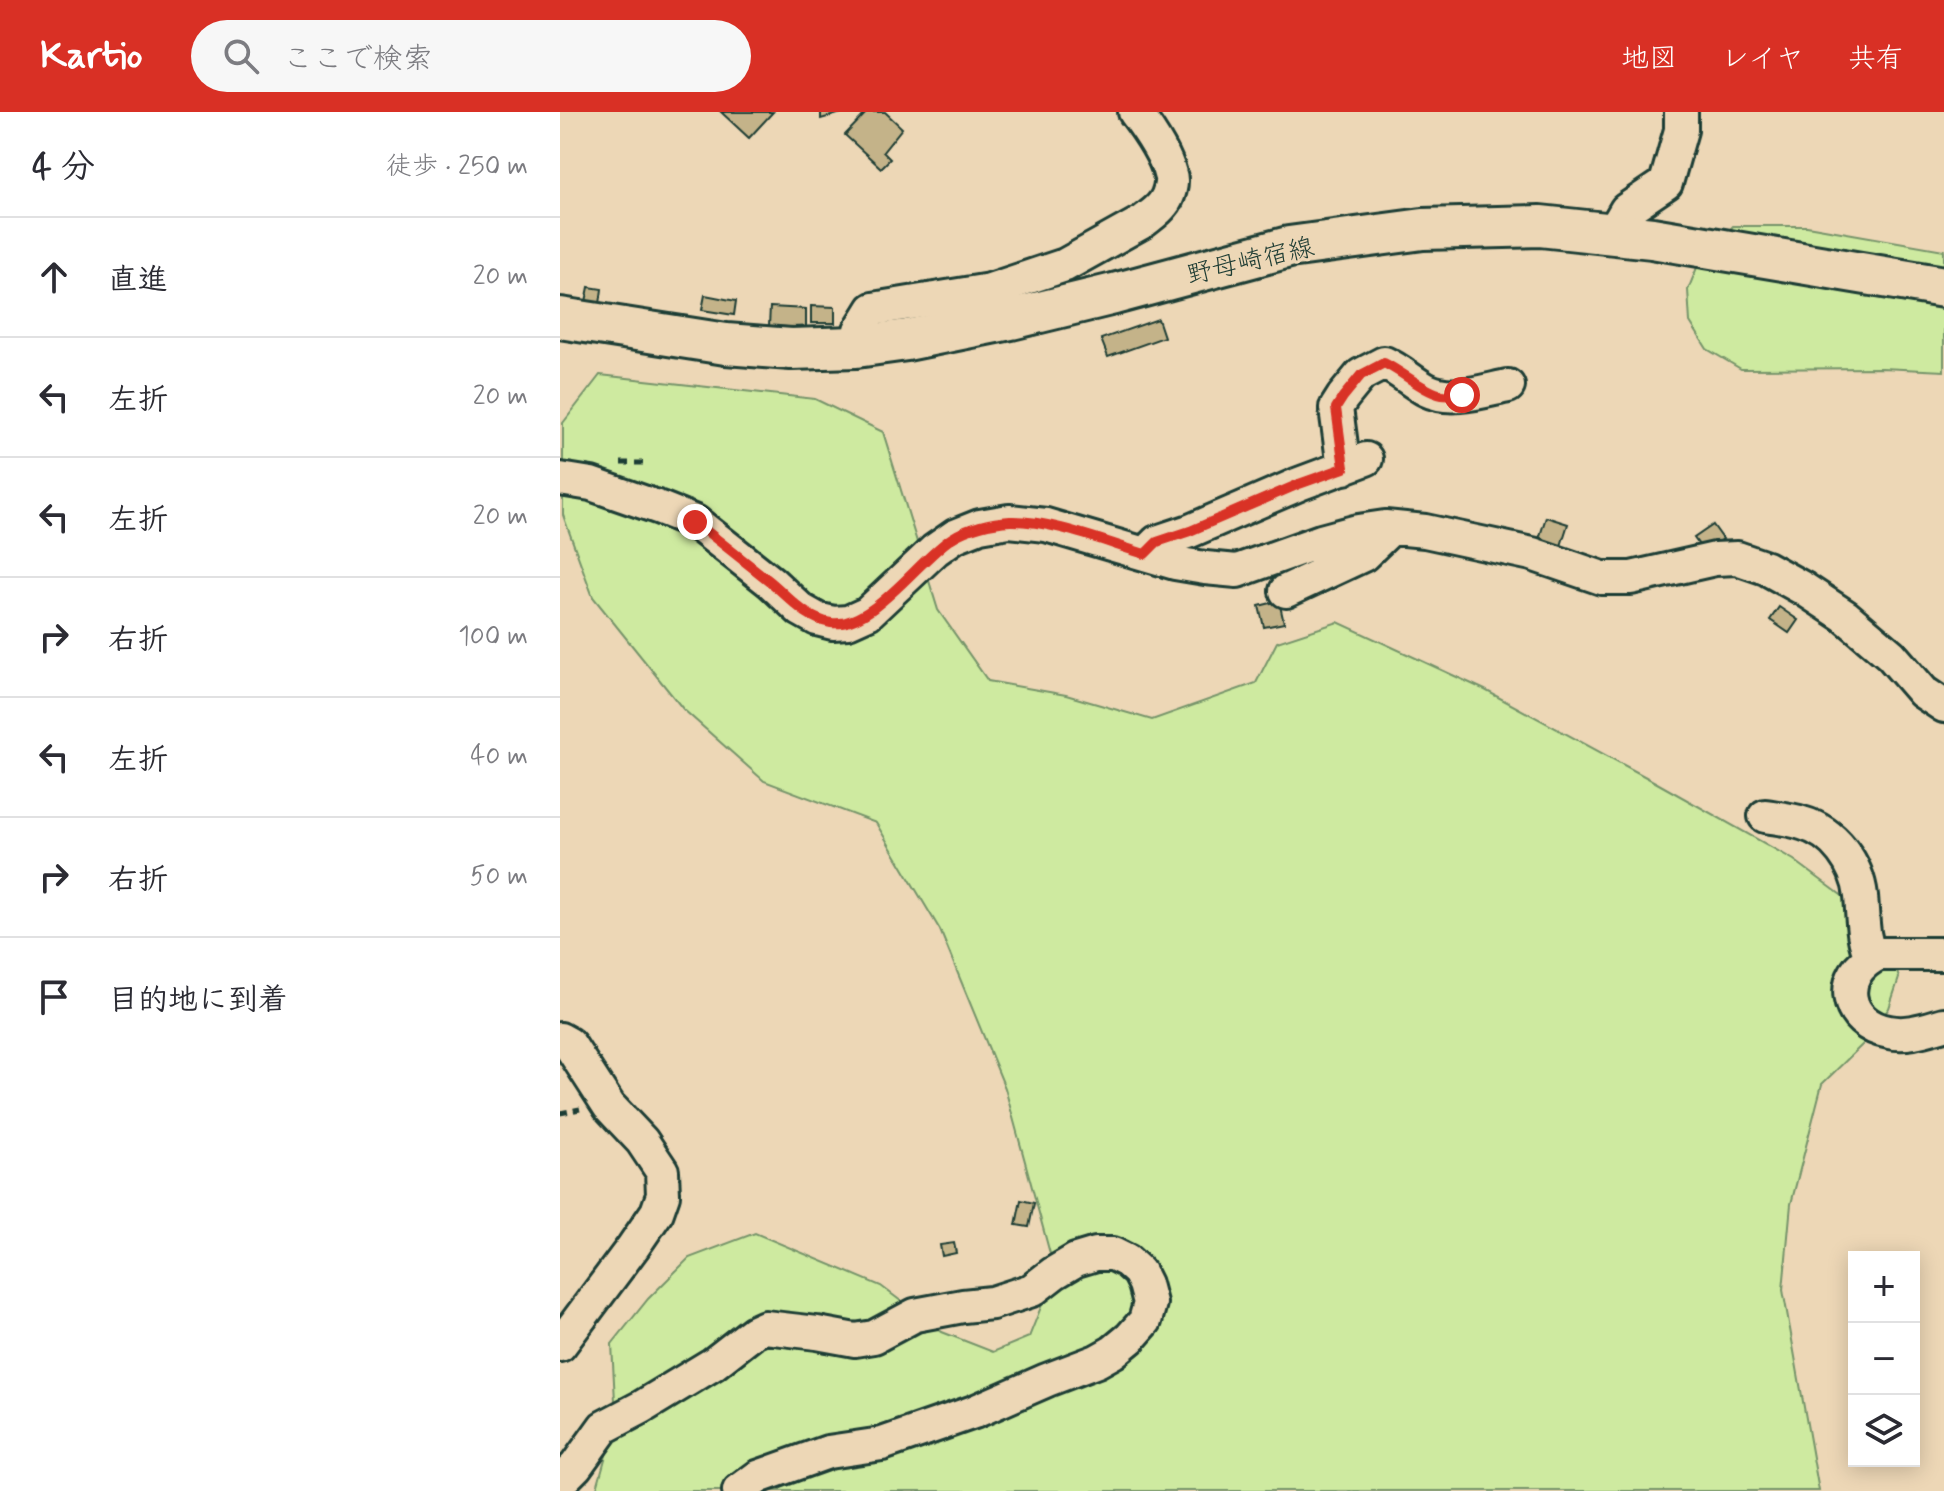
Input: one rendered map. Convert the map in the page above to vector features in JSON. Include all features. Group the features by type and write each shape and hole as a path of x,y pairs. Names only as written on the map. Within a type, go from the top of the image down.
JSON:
{"main road":[{"name":"野母崎宿線","path":"560,318 726,344 791,349 856,347 1011,319 1289,247 1423,229 1540,226 1652,238 1944,287"}],"street":[{"path":"856,347 860,330 873,309 990,290 1065,265 1154,213 1165,203 1171,175 1159,149 1135,112"},
{"path":"1612,234 1626,210 1666,183 1681,130 1681,112"},
{"path":"1145,554 1157,542 1355,464 1336,408 1361,375 1384,363 1441,395 1462,395 1508,386"},
{"path":"560,479 591,484 695,522 801,610 833,623 848,622 868,613 935,550 955,536 980,526 1009,521 1046,525 1175,563 1237,571 1321,541 1358,531 1391,528 1425,531 1532,554 1602,578 1631,578 1715,559 1737,558 1766,568 1845,616 1891,655 1923,692 1944,706"},
{"path":"1286,591 1363,555 1391,528"},
{"path":"1765,816 1804,823 1832,839 1845,853 1855,871 1861,892 1865,945 1871,957"},
{"path":"1944,954 1879,954 1871,957 1851,979 1849,994 1852,1006 1864,1021 1885,1032 1901,1034 1944,1024"},
{"path":"560,1039 569,1044 609,1106 642,1141 662,1171 663,1195 657,1212 633,1247 560,1345"},
{"path":"560,1482 576,1466 604,1427 713,1364 765,1327 855,1340 874,1337 915,1315 992,1303 1032,1290 1076,1260 1096,1254 1113,1254 1139,1272 1150,1303 1145,1321 1130,1338 1097,1361 974,1412 882,1444 828,1452 758,1477 739,1491"}],"green space":[{"path":"1733,226 1807,226 1944,250 1944,371 1741,369 1707,349 1690,322 1688,290 1698,265"},
{"path":"600,375 815,399 883,432 938,610 988,681 1066,695 1152,720 1256,683 1277,642 1338,622 1485,690 1657,783 1794,860 1864,912 1889,947 1899,978 1889,1008 1863,1044 1822,1084 1791,1204 1783,1290 1819,1491 596,1491 616,1420 612,1344 648,1299 689,1258 755,1233 881,1286 942,1332 993,1352 1029,1337 1055,1272 1005,1088 940,930 876,823 764,781 683,709 593,597 563,515 563,423"}],"building":[{"path":"721,112 773,112 749,138"},
{"path":"821,112 845,112 821,119"},
{"path":"867,112 885,112 902,128 883,152 890,159 881,168 845,135"},
{"path":"589,287 602,289 600,304 586,302"},
{"path":"705,295 736,301 734,315 702,310"},
{"path":"811,306 835,307 835,323 811,323"},
{"path":"770,307 806,309 806,328 769,326"},
{"path":"1158,319 1164,337 1108,357 1101,339"},
{"path":"1546,517 1568,524 1560,549 1538,542"},
{"path":"1713,525 1723,539 1704,552 1694,538"},
{"path":"1279,601 1284,623 1264,627 1259,606"},
{"path":"1779,607 1798,620 1789,633 1770,620"},
{"path":"1021,1200 1034,1203 1029,1227 1016,1225"},
{"path":"954,1243 956,1253 942,1256 940,1245"}],"route":[{"path":"695,522 801,610 817,619 833,623 848,622 868,613 935,550 955,536 980,526 1009,521 1046,525 1145,554 1157,542 1344,468 1336,408 1361,375 1384,363 1441,395 1462,395"}]}
